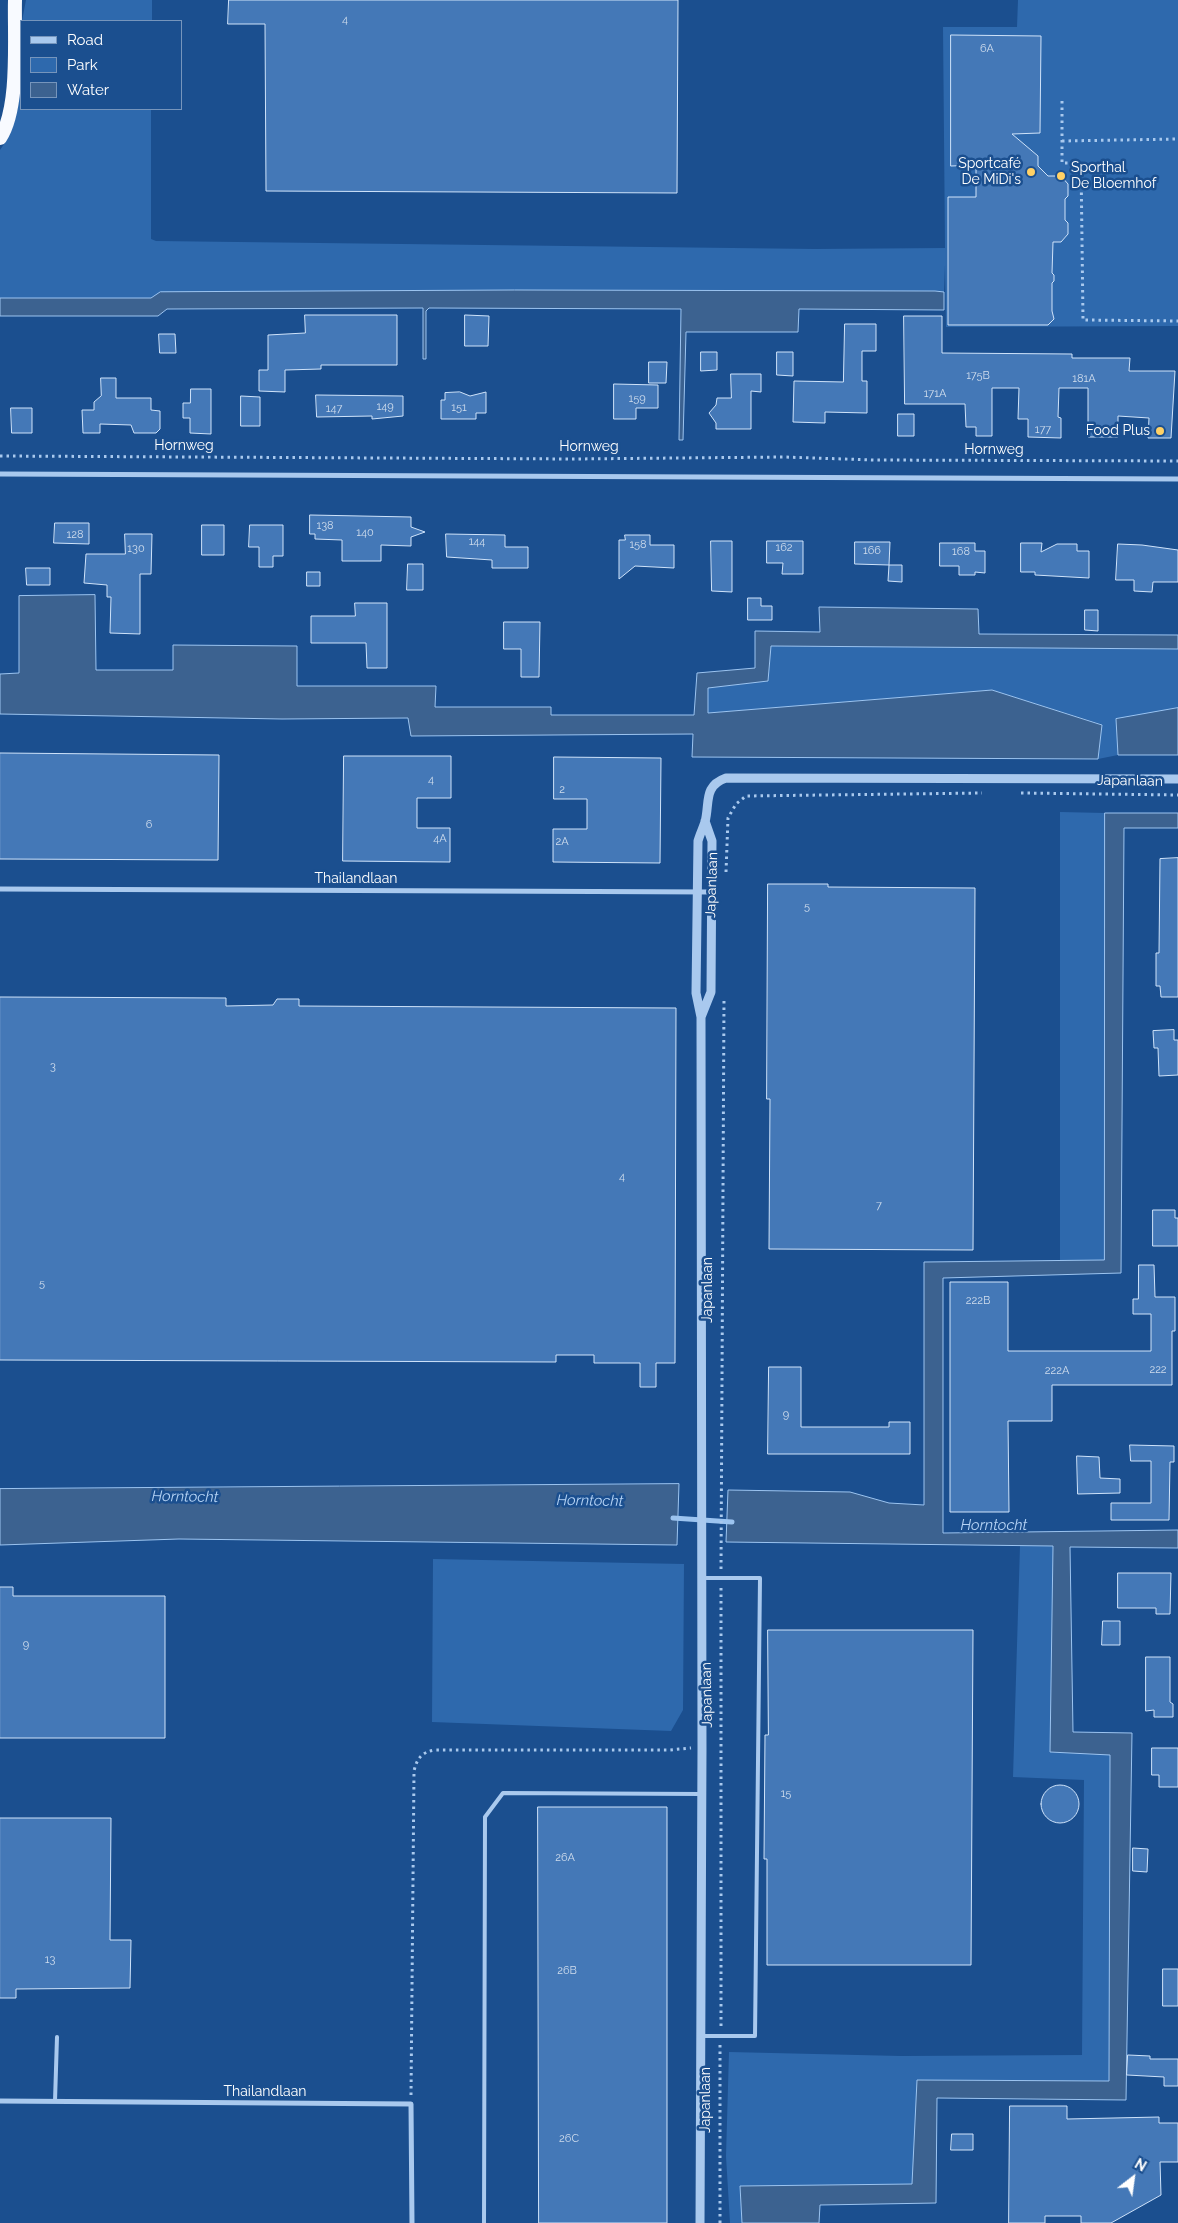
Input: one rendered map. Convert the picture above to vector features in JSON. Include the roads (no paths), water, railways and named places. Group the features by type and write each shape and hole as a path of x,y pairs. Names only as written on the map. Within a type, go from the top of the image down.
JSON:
{"highway":[{"path":"0,138 10,117 13,97 14,0"}],"street":[{"name":"Hornweg","path":"0,474 1178,479"},
{"name":"Japanlaan","path":"700,2223 701,1017 696,993 698,841 705,821 708,795 718,781 726,778 1178,779"},
{"name":"Japanlaan","path":"701,1017 711,992 712,841 705,821"},
{"name":"Thailandlaan","path":"0,890 712,892"},
{"name":"Thailandlaan","path":"0,2101 411,2104 412,2223"}],"lane":[{"path":"701,2036 756,2036 760,1588 760,1578 702,1578"},
{"path":"484,2223 485,1817 503,1793 701,1794"},
{"path":"55,2102 57,2037"}],"water":[{"path":"515,290 935,291 944,292 944,310 799,309 798,332 686,332 683,440 679,440 681,309 429,308 426,311 426,359 423,359 423,308 167,309 158,316 0,316 0,298 151,298 160,292"},
{"path":"95,595 96,670 173,670 173,645 297,646 297,686 436,686 435,707 551,707 551,715 694,715 697,673 755,668 755,631 820,632 819,607 978,609 979,634 1178,635 1178,649 771,646 768,681 708,688 708,713 992,690 1102,725 1098,759 692,757 693,734 411,736 408,718 282,719 0,714 0,674 19,673 19,596"},
{"path":"1178,708 1178,755 1118,755 1116,719"},
{"path":"1105,813 1178,813 1178,828 1124,828 1121,1273 943,1278 943,1533 1178,1530 1178,1548 1070,1547 1073,1732 1132,1733 1126,2100 937,2098 936,2203 820,2205 819,2223 742,2223 740,2186 912,2184 917,2080 1109,2081 1110,1755 1050,1752 1053,1546 726,1542 728,1490 850,1492 889,1503 924,1505 924,1262 1104,1260"},
{"path":"679,1484 677,1545 179,1539 0,1545 0,1489"}],"waterway":[{"name":"Horntocht","path":"673,1518 732,1522"}],"place":[{"name":"Sportcafé De MiDi's","path":"1031,172"},
{"name":"Sporthal De Bloemhof","path":"1061,176"},
{"name":"Food Plus","path":"1160,431"}]}
